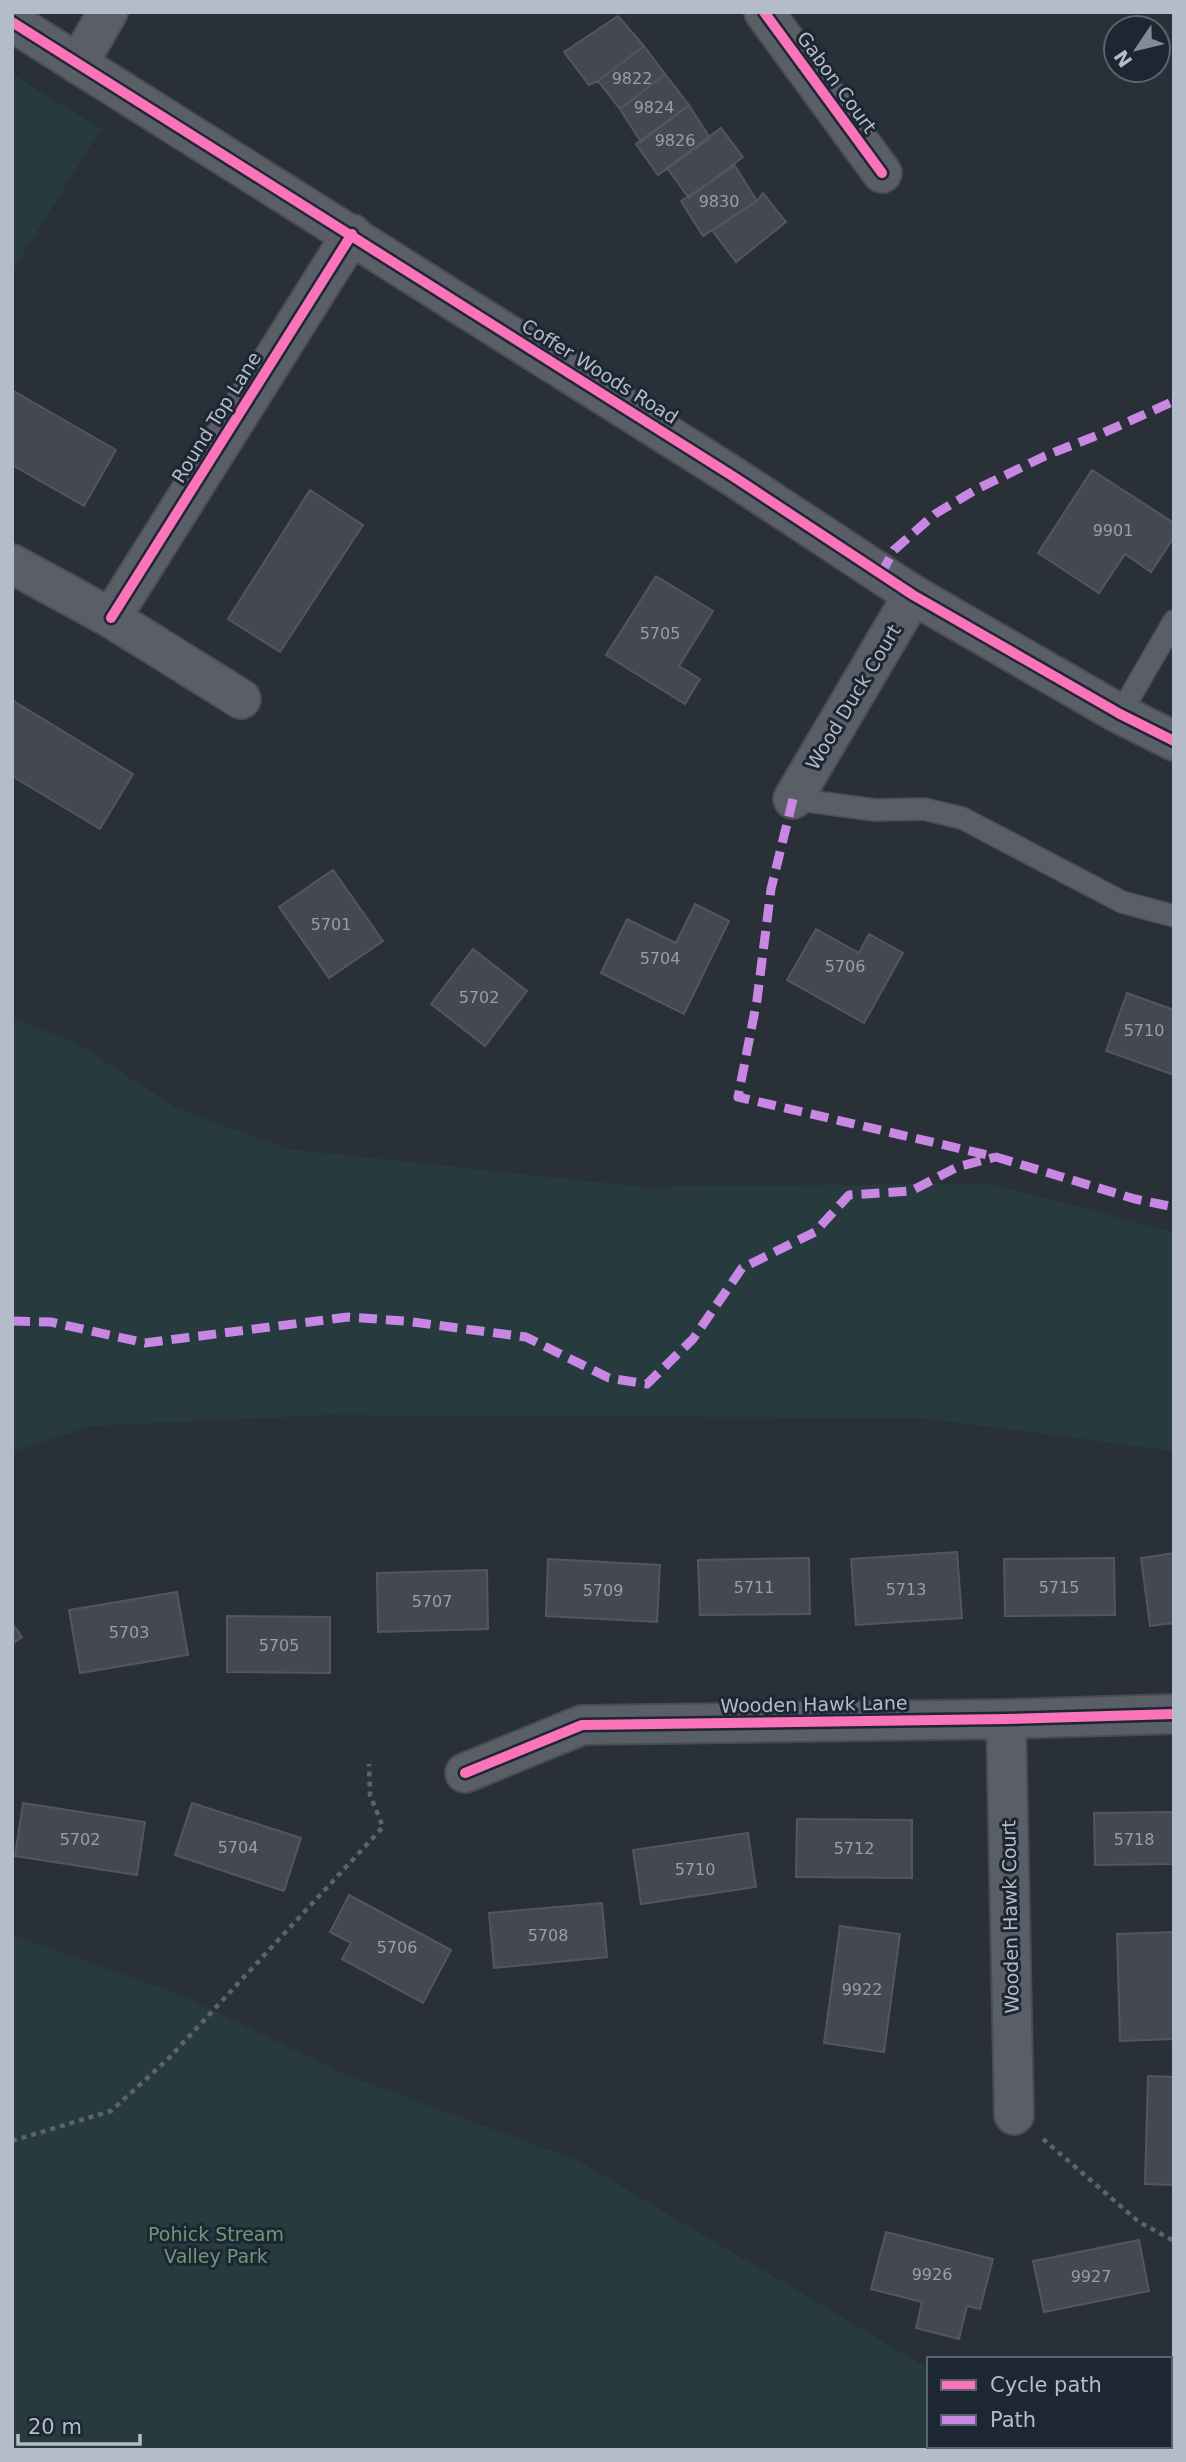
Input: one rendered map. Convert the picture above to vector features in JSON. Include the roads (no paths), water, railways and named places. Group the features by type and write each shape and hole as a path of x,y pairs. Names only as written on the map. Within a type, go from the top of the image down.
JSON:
{"street":[{"path":"78,64 108,12"},
{"name":"Gabon Court","path":"764,12 882,173"},
{"name":"Coffer Woods Road","path":"12,22 352,234 734,477 913,595 1120,714 1174,741"},
{"name":"Round Top Lane","path":"111,618 352,234"},
{"path":"12,564 111,618 241,699"},
{"name":"Wood Duck Court","path":"793,799 913,595"},
{"name":"Wooden Hawk Lane","path":"465,1773 582,1724 1006,1719 1174,1714"},
{"name":"Wooden Hawk Court","path":"1006,1719 1014,2115"}],"lane":[{"path":"1120,714 1174,621"},
{"path":"793,799 875,810 924,809 962,818 1122,902 1174,916"}],"park label":[{"name":"Pohick Stream Valley Park","path":"216,2245"}]}
